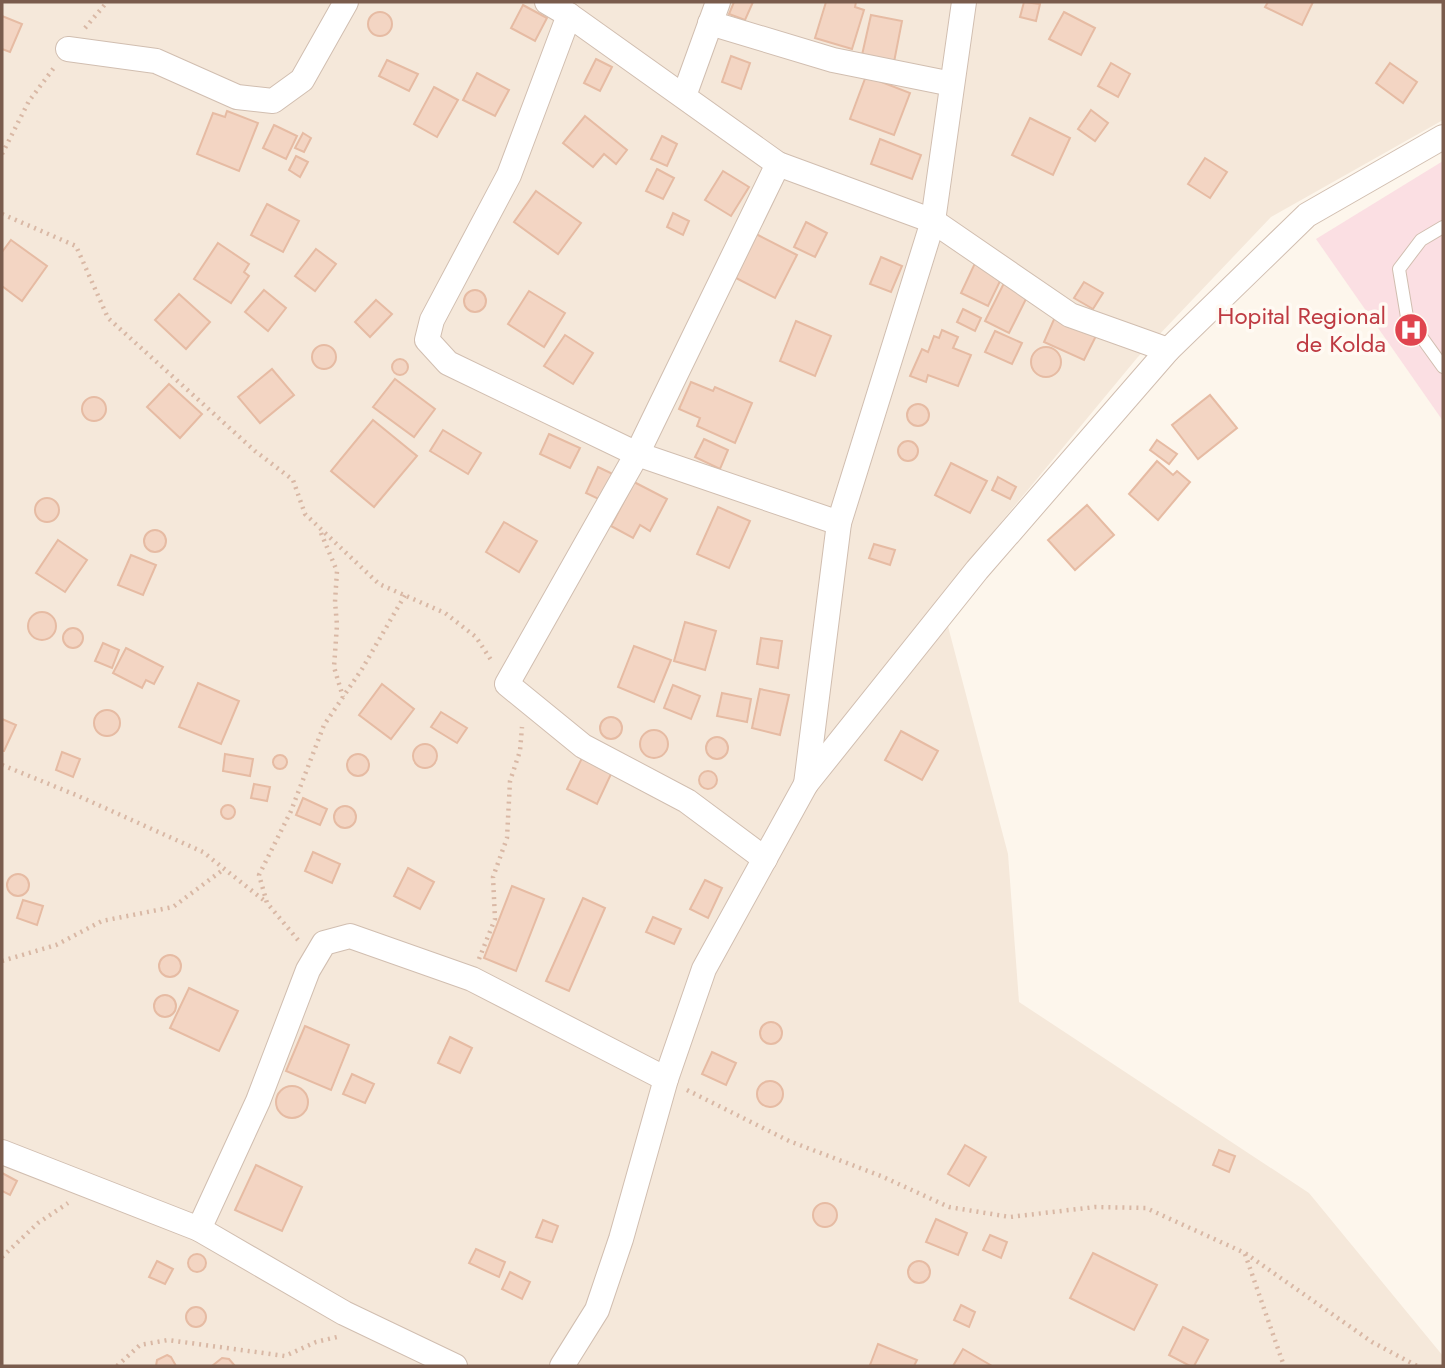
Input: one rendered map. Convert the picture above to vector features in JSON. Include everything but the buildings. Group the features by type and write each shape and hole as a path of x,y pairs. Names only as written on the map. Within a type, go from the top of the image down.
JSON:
{"street":[{"path":"68,50 156,61 237,97 273,101 302,80 346,2"},
{"path":"547,2 778,164 933,221 1070,315 1168,350"},
{"path":"806,783 839,523 933,221 964,2"},
{"path":"684,96 714,12 833,60 953,84"},
{"path":"569,15 509,175 432,320 427,340 448,363 637,454 839,523"},
{"path":"562,1366 597,1310 621,1239 666,1079 704,969 806,783 977,570 1168,350 1307,215 1443,137"},
{"path":"765,859 687,801 583,746 515,691 637,454 778,164"},
{"path":"199,1229 258,1101 308,970 324,943 350,936 472,979 666,1079"},
{"path":"2,1152 199,1229 345,1312 455,1366"}],"lane":[{"path":"1443,227 1421,240 1399,270 1407,317 1443,367"}],"path":[{"path":"2,154 29,101 107,2"},
{"path":"2,214 75,246 108,318 293,481 305,514 379,584 445,613 476,637 515,691 520,751 510,781 507,838 493,877 495,919 472,979"},
{"path":"320,529 337,571 334,667 343,697"},
{"path":"267,903 259,875 291,811 324,725 362,669 405,596"},
{"path":"2,765 203,852 267,903 298,939 308,970"},
{"path":"2,961 56,945 102,921 173,907 224,869"},
{"path":"666,1079 789,1141 881,1176 949,1208 1010,1217 1095,1207 1146,1208 1245,1253 1372,1342 1417,1366"},
{"path":"2,1256 38,1223 92,1187"},
{"path":"1245,1253 1284,1366"},
{"path":"117,1366 140,1345 168,1340 285,1356 316,1342 376,1328"}],"shaded area":[{"path":"2,2 1443,2 1443,120 1271,217 1137,358 940,596 1008,854 1019,1002 1309,1193 1443,1356 1443,1366 2,1366"},
{"name":"Hopital Regional de Kolda","path":"1443,161 1443,421 1316,239"}],"place":[{"name":"Hopital Regional de Kolda","path":"1411,330"}]}
